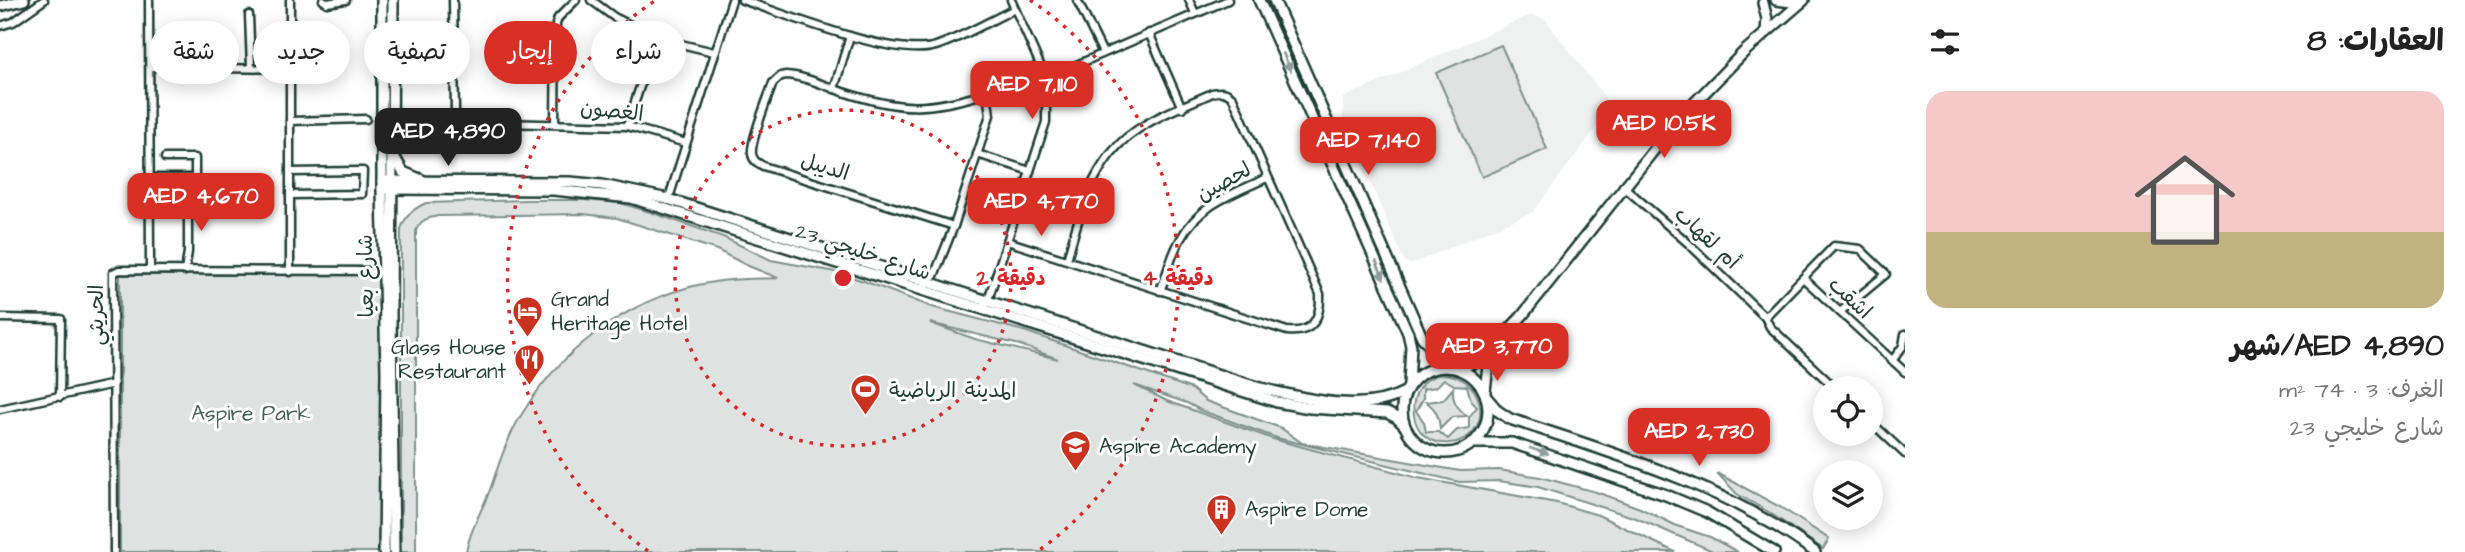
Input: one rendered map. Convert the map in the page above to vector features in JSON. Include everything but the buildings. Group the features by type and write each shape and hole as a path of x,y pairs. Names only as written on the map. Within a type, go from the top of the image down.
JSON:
{"main road":[{"path":"0,6 24,0"},
{"name":"شارع بعيا","path":"382,0 382,185 388,271 389,373 389,452 384,552"},
{"name":"شارع بعيا","path":"388,271 393,208 393,0"},
{"path":"1274,0 1422,337 1447,366"},
{"path":"1776,0 1802,1"},
{"path":"1259,1 1408,333 1411,346 1407,388 1401,409 1404,425 1418,444 1437,452 1456,452 1481,434 1489,411 1486,372 1522,316 1623,186 1699,98 1766,32 1802,1"},
{"path":"1763,3 1767,19 1766,32"},
{"path":"392,151 403,172 428,186"},
{"name":"شارع خليجي 23","path":"382,185 516,186 607,194 667,203 1208,377 1277,402 1387,413 1404,425"},
{"path":"393,208 400,198 428,186"},
{"path":"1460,369 1487,354 1522,316"},
{"path":"1407,388 1426,371 1447,366 1460,369 1471,375 1498,411 1510,419 1693,482 1737,504 1815,552"},
{"name":"شارع خليجي 23","path":"1208,377 1336,402 1375,403 1407,388"},
{"path":"1472,443 1512,443 1666,495 1707,512 1774,552"},
{"name":"شارع بعيا","path":"389,452 394,552"}],"street":[{"path":"0,26 16,20 44,0"},
{"path":"149,0 149,21"},
{"path":"290,0 290,21"},
{"path":"323,0 327,3 345,0"},
{"name":"الغصون","path":"453,0 455,111 463,122 627,126 686,143"},
{"path":"555,124 556,24 558,18 576,0"},
{"path":"591,0 624,21"},
{"path":"667,203 732,0"},
{"path":"742,0 850,36 916,49 936,46 1015,9"},
{"path":"986,306 1046,122 1046,78 1011,0"},
{"path":"1077,0 1103,53"},
{"path":"1189,0 1195,13"},
{"path":"1046,78 1228,0"},
{"path":"239,68 251,68 249,15"},
{"path":"1149,33 1182,108"},
{"path":"834,89 850,36"},
{"path":"686,45 714,52"},
{"name":"الديبل","path":"954,226 763,166 755,161 752,156 753,144 773,83 781,76 791,76 877,103 903,107 956,102 987,93 1040,65"},
{"path":"150,84 150,270"},
{"path":"290,84 290,272"},
{"path":"627,126 641,84"},
{"path":"934,276 954,226 990,115 987,93"},
{"path":"1007,241 1160,291 1287,331 1307,329 1318,315 1320,295 1233,98 1228,93 1212,93 1134,131 1122,141 1106,160 1086,200 1066,260"},
{"path":"290,121 366,119"},
{"path":"977,154 1030,171"},
{"path":"150,178 195,178 195,158 165,158"},
{"path":"290,172 359,171 365,175 362,194 290,195"},
{"name":"لحصين","path":"1160,291 1179,240 1200,213 1216,201 1267,178"},
{"name":"أم لقهاب","path":"1623,186 1688,243 1822,376"},
{"path":"188,214 188,271"},
{"path":"1765,317 1834,246 1860,249 1886,274 1840,312"},
{"name":"الحريثي","path":"114,552 113,273 118,270 388,271"},
{"name":"اشقب","path":"1803,278 1905,372"},
{"name":"الحريثي","path":"0,317 61,319 60,397"},
{"path":"1892,361 1903,346 1905,334"},
{"path":"0,409 114,384"},
{"path":"1883,433 1905,454"}],"shaded area":[{"path":"1530,15 1545,19 1606,99 1606,115 1533,212 1411,264 1405,262 1343,121 1343,98"}],"green space":[{"path":"1501,45 1547,149 1482,177 1436,73"},
{"name":"المدينة الرياضية","path":"584,200 620,203 723,237 771,260 831,271 864,281 932,307 1024,331 1192,389 1206,401 1281,428 1302,443 1460,471 1499,470 1540,477 1596,492 1640,508 1677,526 1710,537 1738,552 1715,552 1636,518 1538,487 1499,481 1459,482 1277,438 1134,385 1167,401 1273,439 1418,478 1557,503 1598,515 1675,552 466,552 470,535 519,418 542,385 583,343 631,310 685,288 738,279 778,278 717,250 617,218 583,214 438,216 424,220 418,227 416,552 401,552 401,229 410,213 426,203","holes":["930,323 1020,345 1058,359 975,339"]},
{"name":"Aspire Park","path":"382,274 382,552 120,552 120,275"},
{"path":"1443,374 1458,378 1470,385 1477,396 1479,420 1474,431 1464,439 1450,443 1435,442 1424,435 1417,425 1414,399 1429,379","holes":["1444,379 1454,385 1467,386 1471,401 1477,407 1469,417 1469,428 1457,430 1448,439 1438,432 1426,432 1424,422 1416,411 1423,399 1423,389 1436,387"]},
{"path":"1453,388 1456,404 1467,416 1452,417 1440,429 1437,414 1426,402 1443,400"},
{"path":"1717,473 1782,508 1829,539 1823,549 1737,494"}],"place":[{"name":"Grand Heritage Hotel","path":"528,338"},
{"name":"Glass House Restaurant","path":"529,386"},
{"name":"المدينة الرياضية","path":"866,417"},
{"name":"Aspire Academy","path":"1076,473"},
{"name":"Aspire Dome","path":"1222,536"}]}
